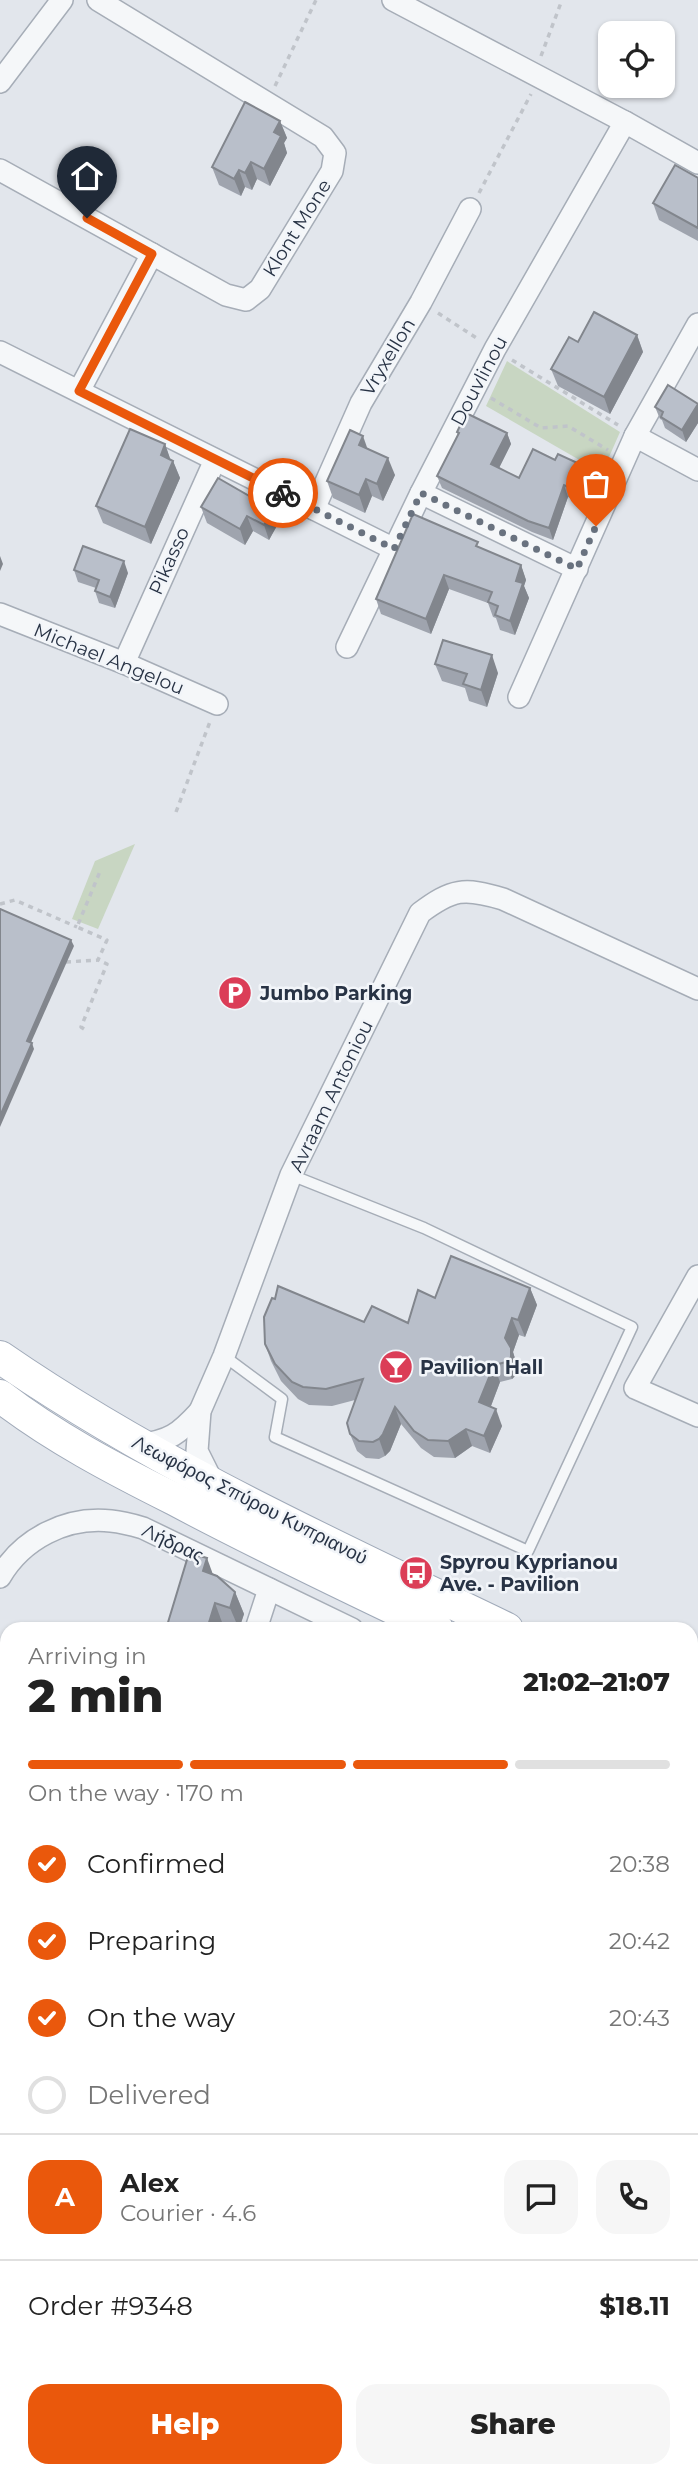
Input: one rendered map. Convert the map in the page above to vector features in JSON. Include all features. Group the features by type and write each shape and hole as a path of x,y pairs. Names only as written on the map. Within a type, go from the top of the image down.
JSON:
{"main road":[{"name":"Λεωφόρος Σπύρου Κυπριανού","path":"0,1357 138,1445 494,1622"},
{"name":"Λεωφόρος Σπύρου Κυπριανού","path":"0,1396 24,1414 122,1473 237,1533 421,1622"}],"street":[{"path":"0,82 62,0"},
{"name":"Klont Mone","path":"0,170 226,295 246,300 260,289 332,171 335,153 323,137 98,0"},
{"path":"393,0 698,163"},
{"name":"Douvlinou","path":"347,647 421,493 495,349 625,122"},
{"name":"Vryxellon","path":"314,509 361,403 421,302 470,209"},
{"path":"79,391 152,254"},
{"path":"519,697 635,436 698,324"},
{"path":"0,352 394,549"},
{"path":"635,436 698,470"},
{"name":"Pikasso","path":"124,663 215,460"},
{"path":"421,493 577,569"},
{"name":"Michael Angelou","path":"0,614 124,663 217,704"},
{"name":"Avraam Antoniou","path":"200,1411 225,1356 291,1175 420,913 441,897 466,890 503,899 698,989"},
{"path":"698,1276 635,1388 698,1416"},
{"path":"138,1445 173,1437 200,1411"},
{"path":"200,1411 197,1451 214,1485"},
{"name":"Λήδρας","path":"0,1577 19,1551 40,1535 60,1527 110,1521 143,1528 337,1622"},
{"path":"258,1622 269,1589"}],"lane":[{"path":"225,1356 282,1399 275,1437 528,1551 632,1327 424,1228 291,1175"}],"path":[{"path":"266,104 316,0"},
{"path":"470,209 537,76 562,0"},
{"path":"421,302 635,436"},
{"path":"475,388 541,428 568,426 625,460"},
{"path":"176,812 217,704"},
{"path":"77,927 101,869"},
{"path":"0,904 15,900 107,940 98,960"},
{"path":"66,962 98,960 107,964 81,1027 84,1029"}],"green space":[{"path":"507,361 620,432 602,473 486,406"},
{"path":"135,844 98,929 72,919 95,861"}],"building":[{"path":"245,102 280,121 274,132 281,136 264,169 251,162 245,173 239,170 234,179 212,167"},
{"path":"675,165 698,178 698,228 653,203"},
{"path":"594,312 637,335 604,397 551,369 569,337 578,342"},
{"path":"668,385 698,404 682,430 661,417 663,412 655,407"},
{"path":"466,413 507,433 491,464 519,478 533,449 555,460 558,454 584,466 573,489 564,485 549,528 528,521 437,476"},
{"path":"130,429 165,444 161,455 173,461 145,527 96,506"},
{"path":"350,430 363,436 359,445 388,458 377,484 366,479 359,495 327,481"},
{"path":"218,478 274,507 264,525 247,516 240,529 201,507"},
{"path":"413,514 478,542 476,546 521,565 516,581 523,583 510,621 495,615 498,606 488,602 492,592 444,575 426,619 376,599"},
{"path":"83,546 124,561 110,597 95,591 99,580 74,570"},
{"path":"443,640 492,655 481,690 463,684 467,674 435,664"},
{"path":"0,909 71,940 27,1041 32,1043 0,1116"},
{"name":"Pavilion Hall","path":"451,1256 530,1288 518,1320 512,1318 505,1338 511,1348 511,1357 506,1362 494,1365 479,1402 496,1409 484,1436 466,1429 448,1441 428,1440 414,1431 395,1407 379,1439 373,1442 359,1441 350,1434 347,1423 363,1379 326,1389 303,1387 292,1382 275,1364 265,1344 264,1317 272,1298 275,1299 278,1286 364,1322 372,1306 408,1323 418,1290 435,1298"},
{"path":"189,1553 207,1558 203,1571 217,1576 235,1592 230,1608 215,1603 209,1622 168,1622"}],"way so far":[{"path":"283,493 394,549 421,493 577,569 596,526"}],"place":[{"name":"Jumbo Parking","path":"235,993"},
{"name":"Pavilion Hall","path":"396,1367"},
{"name":"Spyrou Kyprianou Ave. - Pavilion","path":"416,1573"}],"route":[{"path":"87,218 152,254 79,391 283,493"}]}
